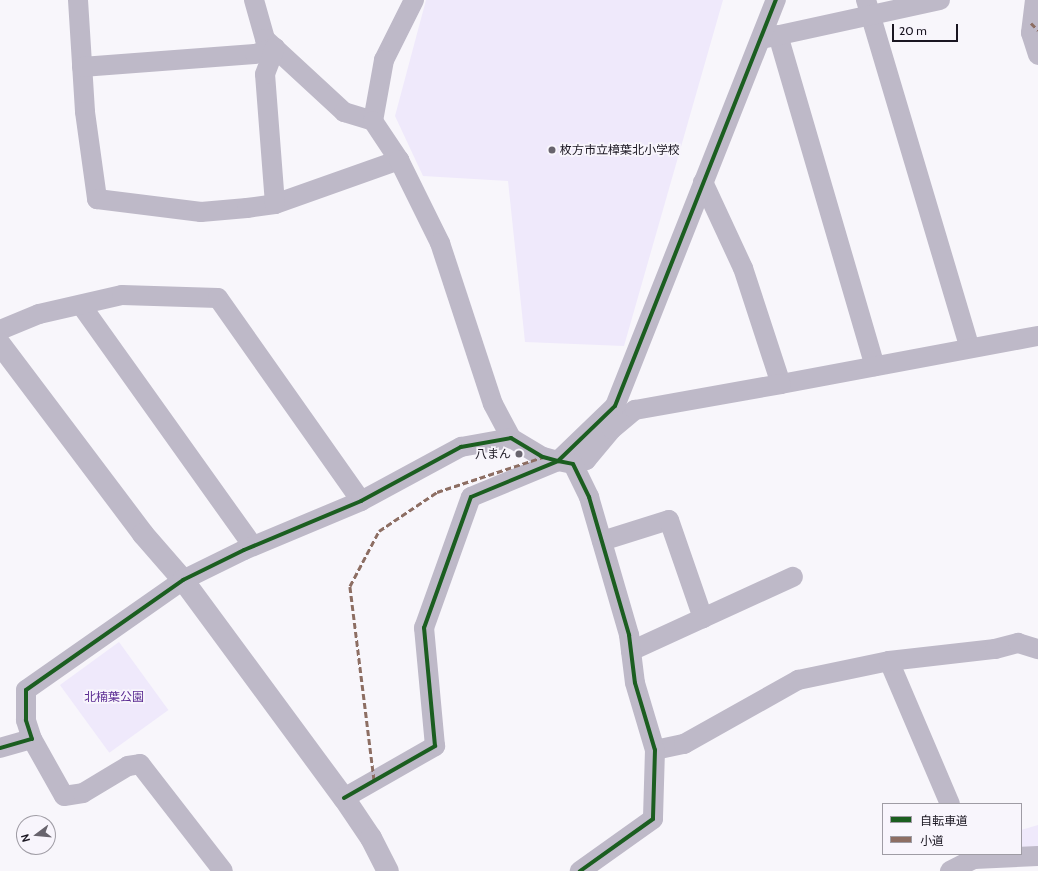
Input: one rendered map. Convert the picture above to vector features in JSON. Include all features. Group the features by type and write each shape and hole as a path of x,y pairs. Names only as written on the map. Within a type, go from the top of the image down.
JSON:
{"street":[{"path":"78,0 85,112 97,199 201,212 275,204 399,160"},
{"path":"254,0 265,40 344,112 373,121 399,160 440,243 493,404 511,438 543,457 566,462 589,497 629,636 635,683 655,750 653,819 580,871"},
{"path":"373,121 384,60 414,0"},
{"path":"566,462 615,406 703,182 770,37 776,0"},
{"path":"770,37 869,8 940,0"},
{"path":"1035,0 1031,33 1038,56"},
{"path":"869,8 970,348"},
{"path":"770,37 876,366"},
{"path":"82,67 255,54 275,48"},
{"path":"275,48 265,74 275,204"},
{"path":"703,182 743,268 781,384"},
{"path":"0,330 39,314 122,295 218,298 361,501"},
{"path":"81,305 253,546"},
{"path":"344,798 435,746 424,628 471,497 566,462 586,460 612,429 635,410 1038,336"},
{"path":"0,344 143,534 183,580 344,798 371,838 388,871"},
{"path":"223,871 140,764 128,766 83,793 64,796 32,738 26,720 26,690 183,580 253,546 361,501 461,447 511,438"},
{"path":"602,541 669,520 703,618"},
{"path":"631,651 793,577"},
{"path":"655,750 684,744 798,680 889,661 995,649 1018,643 1038,649"},
{"path":"889,661 950,803"},
{"path":"0,748 32,738"},
{"path":"950,871 973,857 1038,856"}],"green space":[{"name":"枚方市立樟葉北小学校","path":"426,0 723,0 624,346 525,342 508,181 423,176 395,116"},
{"name":"北楠葉公園","path":"119,642 168,710 109,753 60,685"},
{"path":"1038,825 1038,849 1022,850 1022,830"}],"marked path":[{"path":"1031,23 1038,30"},
{"path":"374,780 350,586 379,531 437,492 543,457"}],"cycle path":[{"path":"0,748 32,739 26,720 26,690 183,580 244,550 361,501 461,447 511,438 543,457 558,461 615,406 776,0"},
{"path":"344,798 435,746 424,628 471,497 558,461 573,464 589,497 629,635 635,683 655,750 653,819 580,871"}],"place":[{"name":"枚方市立樟葉北小学校","path":"552,150"},
{"name":"八まん","path":"519,454"}]}
